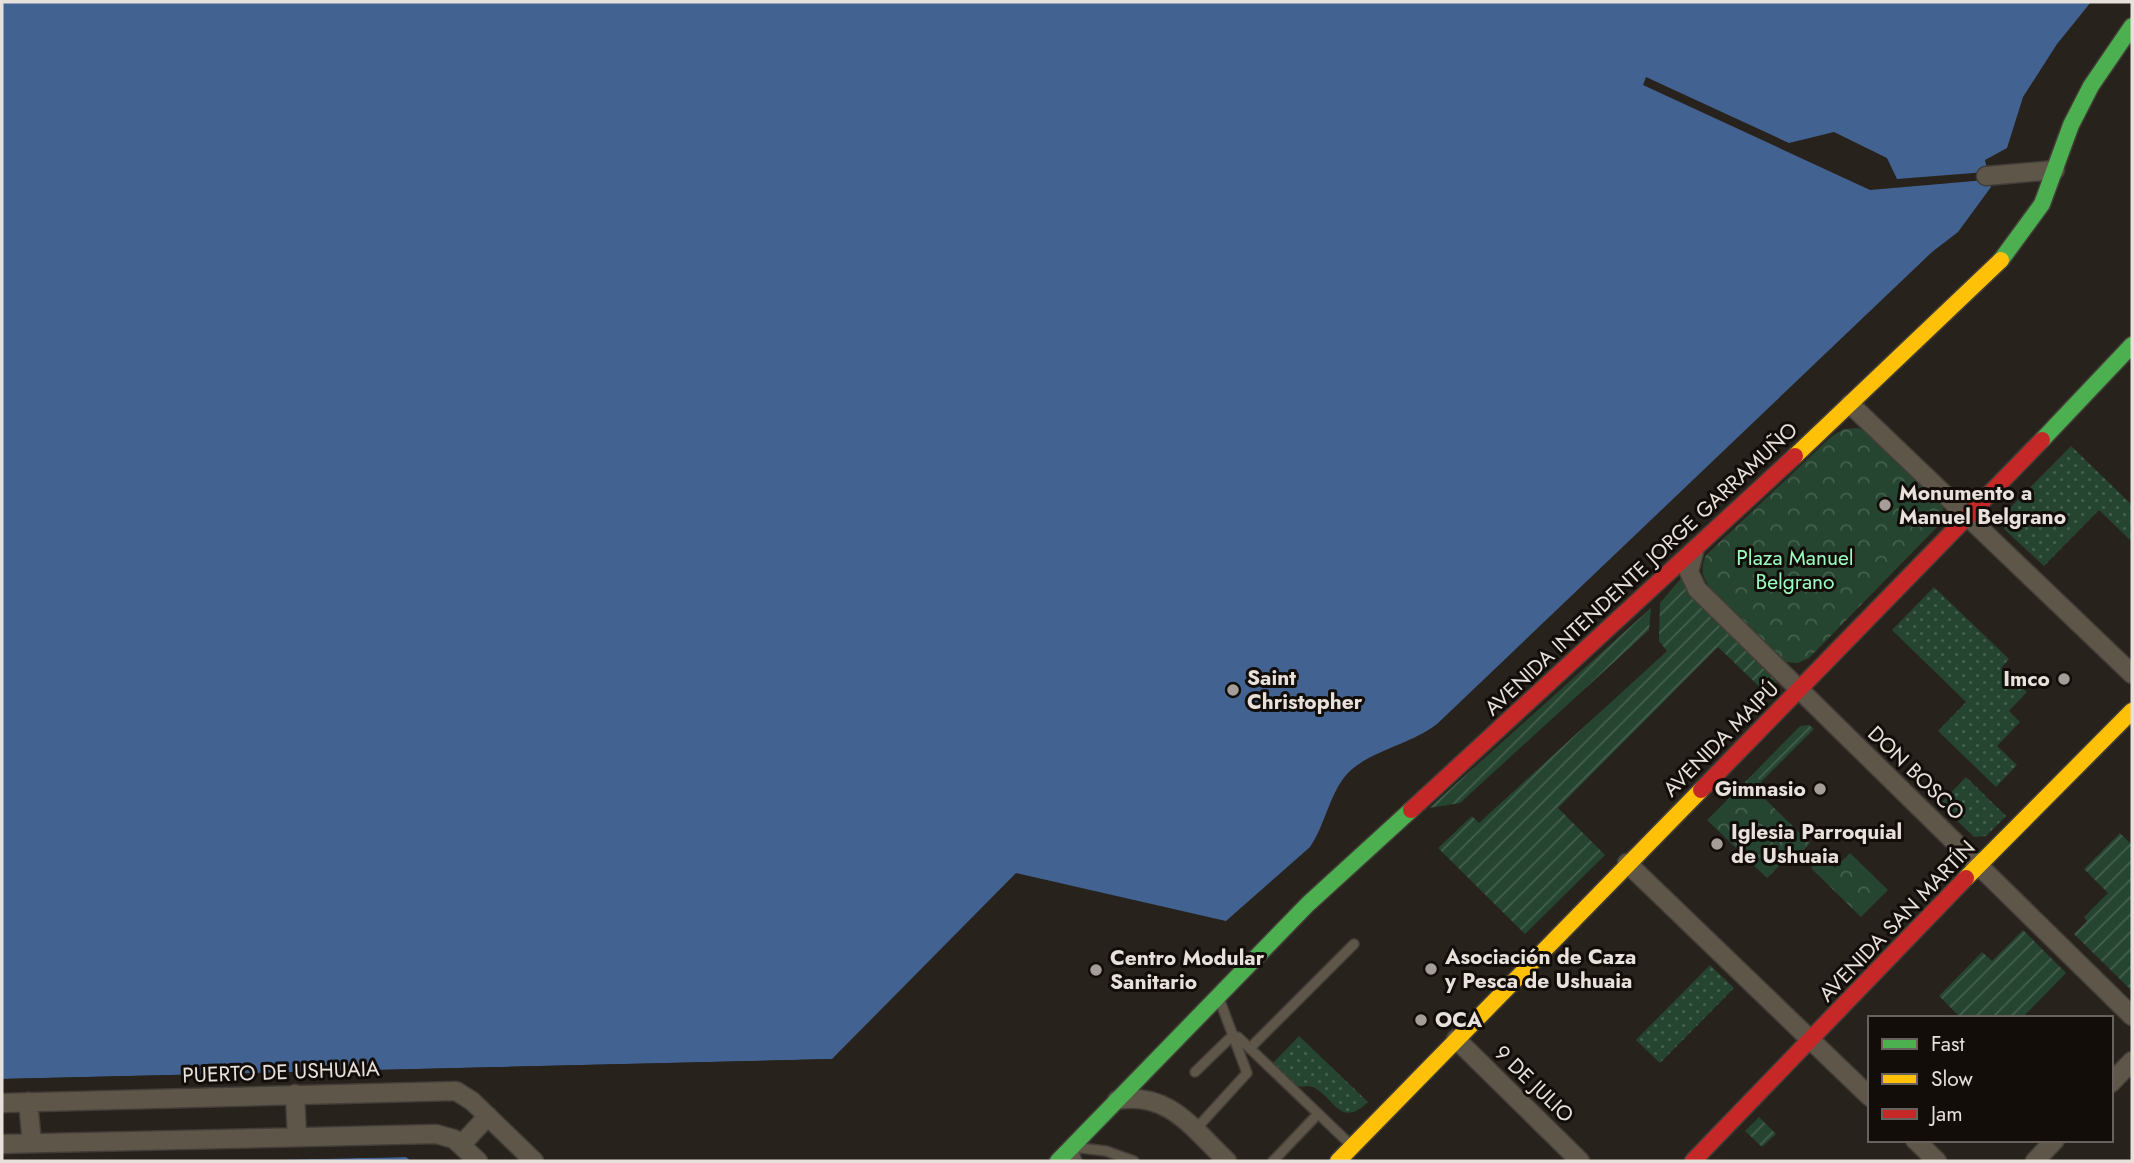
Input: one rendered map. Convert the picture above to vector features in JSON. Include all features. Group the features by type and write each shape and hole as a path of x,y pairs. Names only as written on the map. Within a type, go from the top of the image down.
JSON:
{"main road":[{"name":"AVENIDA INTENDENTE JORGE GARRAMUÑO","path":"1058,1161 1074,1154 1118,1100 1308,904 1694,552 2013,247 2042,204 2091,86 2132,26"},
{"name":"AVENIDA MAIPÚ","path":"1338,1161 1627,863 1969,517 2132,345"},
{"name":"AVENIDA SAN MARTÍN","path":"1693,1161 2132,711"}],"street":[{"path":"1986,176 2055,170"},
{"path":"1850,404 2132,674"},
{"name":"DON BOSCO","path":"1694,552 1689,572 1697,589 2132,1016"},
{"path":"1627,863 1868,1095"},
{"name":"9 DE JULIO","path":"1456,1039 1580,1161"},
{"path":"2113,1081 2132,1061"},
{"name":"PUERTO DE USHUAIA","path":"2,1102 456,1091 488,1116 534,1161"},
{"path":"295,1094 298,1137"},
{"path":"1118,1100 1134,1097 1157,1100 1227,1161"},
{"path":"28,1102 32,1143"},
{"path":"461,1145 488,1116"},
{"path":"2,1144 436,1135 454,1139 478,1161"},
{"path":"1917,1142 1937,1161"},
{"path":"2039,1160 2053,1142"}],"lane":[{"path":"1250,1048 1354,944"},
{"path":"1194,1130 1247,1073 1218,996"},
{"path":"1233,1036 1250,1048 1352,1147"},
{"path":"1195,1072 1233,1036"},
{"path":"1273,1161 1318,1114"},
{"path":"1074,1154 1106,1151 1135,1161"}],"green space":[{"name":"Plaza Manuel Belgrano","path":"1858,428 1873,435 1939,501 1943,507 1944,520 1809,658 1798,663 1785,662 1728,608 1708,585 1704,577 1704,560 1706,555 1832,436 1844,429"},
{"path":"2071,446 2132,505 2132,539 2099,510 2044,566 2004,529 2004,514"},
{"path":"1684,575 1691,595 1778,681 1766,693 1718,647 1558,808 1605,855 1525,934 1438,848 1472,816 1479,823 1667,651 1659,641 1660,603"},
{"path":"1934,587 2009,659 2001,668 2027,692 2009,711 2020,722 1997,746 2017,765 1996,787 1938,731 1966,702 1892,630"},
{"path":"1651,608 1649,630 1460,803 1429,808"},
{"path":"1809,725 1814,729 1761,782 1753,774 1800,726"},
{"path":"1753,774 1770,791 1764,798 1810,843 1798,856 1793,852 1767,878 1707,820"},
{"path":"1966,777 2006,816 1986,836 1974,837 1940,804"},
{"path":"2120,833 2132,845 2132,991 2074,934 2087,921 2084,917 2108,893 2084,869"},
{"path":"1850,853 1888,890 1861,917 1811,868 1823,856 1835,868"},
{"path":"2023,930 2066,973 2024,1016 1959,1016 1939,996 1982,952 1992,961"},
{"path":"1710,965 1734,988 1660,1063 1636,1040"},
{"path":"1299,1036 1368,1102 1351,1113 1344,1112 1313,1087 1299,1087 1291,1082 1273,1063"},
{"path":"1759,1117 1776,1134 1762,1147 1745,1131"}],"water":[{"path":"2,2 2091,2 2057,44 2023,97 2007,148 1985,160 1991,187 1958,232 1932,252 1437,724 1351,770 1338,787 1310,847 1226,921 1016,873 832,1059 2,1079"},
{"path":"406,1157 411,1161 217,1161"}],"pier":[{"path":"1646,77 1789,143 1834,132 1887,158 1897,179 1986,172 1986,180 1870,190 1643,85"},
{"path":"832,1059 828,1062 2,1082 2,1079"},
{"path":"406,1154 414,1161 406,1157 213,1161 217,1158"}],"traffic: fast":[{"path":"2001,260 2042,204 2071,125 2091,86 2132,26"},
{"path":"2042,440 2132,345"},
{"path":"1058,1161 1308,904 1411,810"}],"traffic: slow":[{"path":"1795,456 2001,260"},
{"path":"1966,878 2132,711"},
{"path":"1338,1161 1701,790"}],"traffic: jam":[{"path":"1701,790 2042,440"},
{"path":"1411,810 1795,456"},
{"path":"1693,1161 1966,878"}],"place":[{"name":"Monumento a Manuel Belgrano","path":"1885,505"},
{"name":"Imco","path":"2064,679"},
{"name":"Saint Christopher","path":"1233,690"},
{"name":"Gimnasio","path":"1820,789"},
{"name":"Iglesia Parroquial de Ushuaia","path":"1717,844"},
{"name":"Asociación de Caza y Pesca de Ushuaia","path":"1431,969"},
{"name":"Centro Modular Sanitario","path":"1096,970"},
{"name":"OCA","path":"1421,1020"}]}
